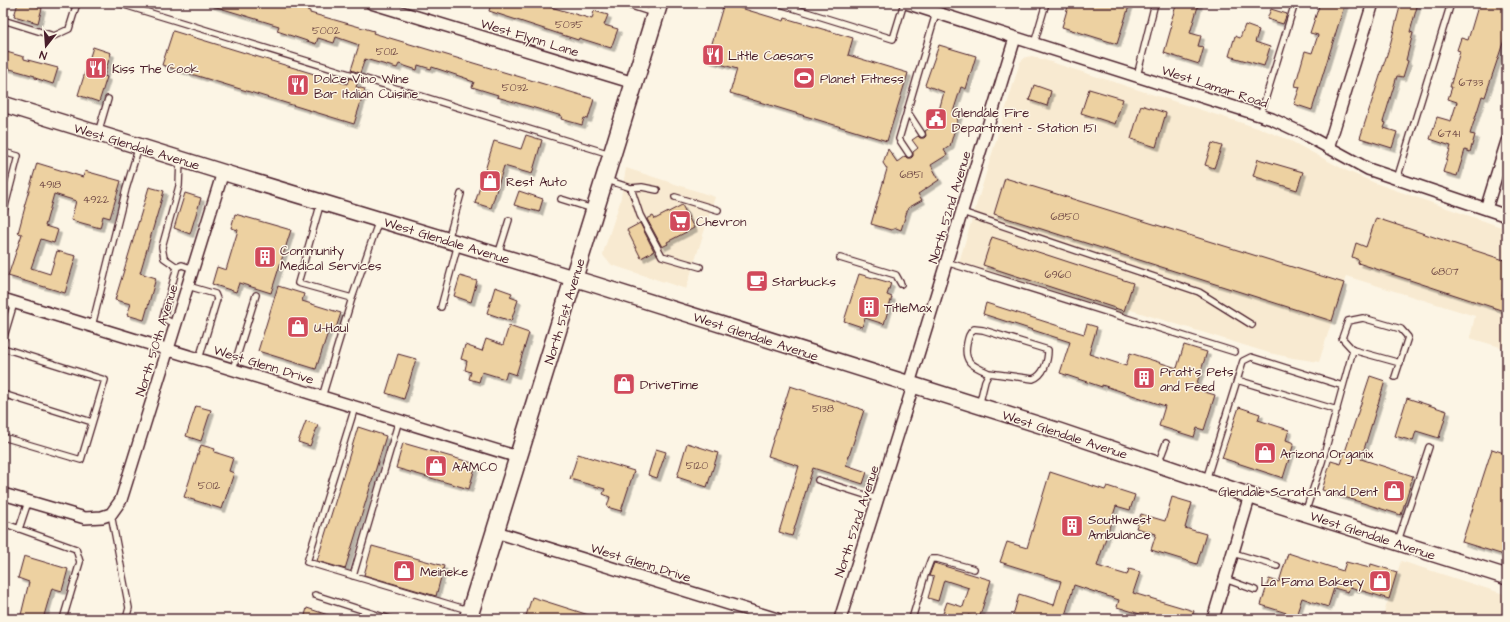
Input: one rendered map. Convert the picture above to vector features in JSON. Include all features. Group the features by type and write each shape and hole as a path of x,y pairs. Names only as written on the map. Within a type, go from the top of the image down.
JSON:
{"main road":[{"name":"North 51st Avenue","path":"469,615 496,532 657,8"},
{"name":"West Glendale Avenue","path":"3,104 379,220 574,278 1059,431 1304,513 1507,577"}],"street":[{"name":"West Flynn Lane","path":"371,3 634,83"},
{"name":"West Lamar Road","path":"905,3 1260,116 1302,133 1368,168 1507,216"},
{"path":"1328,148 1373,3"},
{"name":"North 52nd Avenue","path":"840,619 878,499 946,262 1015,38"},
{"path":"1486,210 1507,141"},
{"name":"North 50th Avenue","path":"111,514 122,500 223,172"},
{"name":"West Glenn Drive","path":"3,299 518,457"},
{"path":"3,494 85,518 102,517 111,514"},
{"path":"1212,619 1250,495"},
{"name":"West Glenn Drive","path":"496,532 777,619"}],"lane":[{"path":"3,20 54,36 69,29 77,3"},
{"path":"118,3 612,154"},
{"path":"622,3 657,8"},
{"path":"777,3 893,39 905,3"},
{"path":"1034,44 1046,3"},
{"path":"1137,76 1155,3"},
{"path":"1260,116 1296,3"},
{"path":"1397,179 1451,3"},
{"path":"909,154 899,139 936,13"},
{"path":"98,134 108,99"},
{"path":"907,111 922,134"},
{"path":"92,326 126,189 139,146"},
{"path":"3,152 18,156 3,214"},
{"path":"176,267 164,258 162,247 178,186 180,159"},
{"path":"605,179 631,188 642,187 657,190"},
{"path":"631,188 640,215 662,256 700,267"},
{"path":"441,307 461,194"},
{"path":"675,196 718,210"},
{"path":"561,199 595,209"},
{"path":"322,202 298,283 352,298"},
{"path":"962,212 1199,292 1252,326"},
{"path":"322,397 352,298 379,220"},
{"path":"498,255 509,220"},
{"path":"840,258 896,275 902,284"},
{"path":"946,262 1235,352"},
{"path":"176,267 182,265 193,269"},
{"path":"176,267 163,313 163,318 176,325"},
{"path":"188,286 215,294 217,299 199,359"},
{"path":"233,369 256,295"},
{"path":"3,340 14,302"},
{"path":"1395,378 1400,363 1408,337 1401,330 1363,318 1348,321 1342,338 1354,350 1400,363"},
{"path":"974,329 983,330 1048,350 1043,372 1038,378 1033,379 989,373 974,366 966,359 965,354 967,342 970,332 974,329"},
{"path":"3,348 105,380 81,460 3,437"},
{"path":"1304,513 1322,462 1354,350"},
{"path":"1206,480 1243,361 1251,356 1343,386"},
{"path":"979,406 985,381 989,373"},
{"path":"1237,380 1337,410"},
{"path":"3,394 92,422"},
{"path":"354,407 307,562 469,615"},
{"path":"353,576 399,420"},
{"path":"1158,465 1166,443"},
{"path":"1398,543 1429,447"},
{"path":"818,480 878,499"},
{"path":"19,528 28,502"},
{"path":"111,514 129,608 126,619"},
{"path":"3,523 76,549 80,562 63,619"},
{"path":"1233,553 1277,566"},
{"path":"912,619 931,559 937,559 974,569"},
{"path":"1225,579 1255,590"},
{"path":"315,595 390,619"}],"shaded area":[{"path":"1032,56 1264,130 1287,139 1345,170 1375,183 1507,229 1507,349 1470,338 1475,316 1346,276 1319,362 1269,353 1131,310 1123,314 959,262 1020,62 1026,57"},
{"path":"626,168 715,197 686,289 612,265 603,255 620,202"},
{"path":"1401,561 1507,595 1507,619 1382,619"}],"building":[{"path":"18,3 37,3 36,6 42,8 38,23 14,16"},
{"path":"211,3 286,3 310,11 310,13 374,31 373,33 594,99 588,119 584,118 582,125 561,119 562,116 497,97 498,95 472,87 474,82 468,79 432,67 431,69 418,65 417,70 399,64 397,68 365,59 360,73 351,70 359,45 336,37 334,43 318,38 316,44 277,31 279,26 210,5"},
{"path":"491,3 537,3 592,19 594,11 608,15 604,25 618,29 611,48 579,38 578,40 489,11"},
{"path":"724,3 784,21 785,18 853,38 848,55 908,73 887,141 730,93 737,69 707,60"},
{"path":"1069,3 1130,3 1117,44 1062,27"},
{"path":"1177,3 1199,3 1190,33 1201,36 1198,46 1204,47 1199,64 1164,53 1172,25 1170,24"},
{"path":"1320,3 1345,3 1312,110 1294,104 1300,87 1295,86 1305,51 1312,53 1318,35 1310,33"},
{"path":"1401,3 1418,3 1410,32 1413,33 1406,60 1408,61 1403,77 1397,76 1383,122 1386,123 1384,128 1397,132 1392,148 1360,138 1390,45"},
{"path":"1479,3 1507,3 1507,31 1485,97 1482,96 1470,134 1475,135 1470,152 1465,150 1457,176 1443,172 1451,146 1430,139 1437,117 1451,121 1457,102 1448,99 1460,51 1457,50 1461,38 1468,40"},
{"path":"1271,9 1287,14 1283,24 1267,19"},
{"path":"1245,25 1259,30 1255,42 1270,47 1264,66 1229,56 1235,36 1240,38"},
{"path":"173,31 347,84 349,78 358,81 356,87 365,89 354,124 162,65"},
{"name":"Glendale Fire Department - Station 151","path":"939,45 976,56 966,89 961,87 953,112 959,114 950,146 944,150 947,155 931,165 939,180 918,194 922,200 908,208 901,230 896,228 891,230 871,224 887,169 883,163 888,149 897,162 905,156 907,158 911,158 913,156 913,152 918,148 912,140 918,136 920,138 924,138 926,136 925,131 935,125 944,92 925,85"},
{"name":"Kiss The Cook","path":"93,47 111,53 104,76 107,77 99,102 78,95"},
{"path":"3,51 24,57 24,59 58,68 53,84 35,78 35,76 3,67"},
{"path":"1034,85 1051,91 1047,106 1029,100"},
{"path":"1089,89 1123,99 1115,124 1081,113"},
{"path":"1141,105 1166,113 1156,147 1131,139"},
{"path":"526,135 542,140 532,174 504,166 491,208 475,203 494,141 521,149"},
{"path":"1212,143 1222,146 1214,168 1205,165"},
{"path":"1258,159 1303,172 1297,190 1253,176"},
{"path":"37,163 83,177 85,171 121,181 110,218 103,216 100,228 71,220 76,201 54,194 45,226 58,230 54,243 41,239 31,268 50,274 57,251 76,256 65,293 8,276 22,234 18,233"},
{"path":"1005,178 1344,283 1332,321 994,214"},
{"path":"149,187 164,191 140,273 156,278 144,320 127,315 131,304 115,300"},
{"path":"519,191 543,199 539,212 514,205"},
{"path":"185,193 201,198 190,234 174,228"},
{"path":"682,205 694,228 667,242 668,244 662,247 647,219 653,216 655,219"},
{"name":"Community Medical Services","path":"235,214 291,230 271,293 239,283 236,292 212,284 217,267 226,270 238,230 231,228"},
{"path":"1376,218 1507,261 1507,279 1502,295 1507,297 1507,312 1358,263 1359,260 1352,257 1356,243 1366,247"},
{"path":"640,223 654,251 641,258 627,230"},
{"path":"992,237 1133,283 1124,311 983,265"},
{"name":"TitleMax","path":"859,274 891,283 887,295 892,297 884,324 865,318 862,327 844,321"},
{"path":"460,276 477,281 471,302 454,296"},
{"name":"U-Haul","path":"278,286 304,294 302,301 341,313 336,328 330,326 316,369 258,351"},
{"path":"495,287 512,293 510,297 518,300 511,321 487,313"},
{"path":"986,303 1084,334 1087,324 1097,327 1089,354 1126,366 1130,353 1177,368 1184,345 1207,352 1195,389 1215,395 1204,430 1197,428 1194,437 1159,426 1165,406 1060,373 1070,342 983,314"},
{"path":"509,326 529,333 516,375 507,372 505,379 482,372 479,382 469,379 471,372 465,370 467,361 461,359 465,345 482,351 486,339 503,345"},
{"path":"398,354 416,359 404,399 386,393"},
{"path":"1370,376 1385,381 1361,459 1413,476 1401,515 1322,490 1331,461 1341,464"},
{"path":"790,386 864,410 846,465 867,472 863,484 813,468 792,536 779,532 799,466 768,456"},
{"path":"1407,398 1447,411 1439,438 1416,431 1413,441 1395,436"},
{"path":"196,406 211,410 201,441 186,436"},
{"path":"1239,407 1260,414 1258,420 1289,430 1286,440 1294,443 1283,478 1222,458"},
{"path":"306,421 318,425 310,446 298,442"},
{"path":"358,427 386,436 345,569 317,561"},
{"name":"AAMCO","path":"403,443 476,464 469,489 396,468"},
{"path":"687,443 718,453 707,487 677,477"},
{"path":"201,445 215,449 214,452 233,458 229,471 234,473 222,509 184,497"},
{"path":"656,449 666,452 657,478 648,475"},
{"path":"1492,449 1507,454 1507,556 1462,542"},
{"path":"578,454 634,471 621,511 607,507 610,497 603,494 605,489 570,479"},
{"name":"Southwest Ambulance","path":"1050,472 1105,490 1107,486 1135,495 1130,510 1116,506 1097,566 1127,575 1129,569 1140,572 1133,593 1194,611 1191,619 1139,619 1140,614 1117,607 1119,600 1074,585 1064,619 1012,619 1019,594 1054,605 1061,581 1000,562 1007,542 1027,548"},
{"path":"1172,497 1192,503 1185,528 1206,534 1197,564 1151,550 1156,534 1136,528 1141,514 1165,521"},
{"name":"Meineke","path":"372,546 444,566 436,596 364,575"},
{"path":"1288,553 1343,571 1346,562 1370,568 1371,564 1397,572 1389,599 1350,587 1348,592 1334,588 1328,607 1302,598 1296,616 1261,605 1269,579 1279,582"},
{"path":"24,556 68,569 62,591 52,588 43,619 20,619 29,582 18,578"},
{"path":"934,563 991,580 979,619 968,615 967,619 941,619 947,602 963,607 969,588 944,580 938,601 928,598 934,577 929,576"},
{"path":"532,597 595,617 595,619 525,619"},
{"path":"307,608 334,617 333,619 304,619"}],"place":[{"name":"Little Caesars","path":"713,55"},
{"name":"Kiss The Cook","path":"96,68"},
{"name":"Planet Fitness","path":"804,78"},
{"name":"Dolce Vino Wine Bar Italian Cuisine","path":"298,85"},
{"name":"Glendale Fire Department - Station 151","path":"936,119"},
{"name":"Rest Auto","path":"490,181"},
{"name":"Chevron","path":"680,221"},
{"name":"Community Medical Services","path":"265,257"},
{"name":"Starbucks","path":"757,281"},
{"name":"TitleMax","path":"869,307"},
{"name":"U-Haul","path":"298,327"},
{"name":"Pratt's Pets and Feed","path":"1144,378"},
{"name":"DriveTime","path":"624,384"},
{"name":"Arizona Organix","path":"1265,453"},
{"name":"AAMCO","path":"436,466"},
{"name":"Glendale Scratch and Dent","path":"1394,491"},
{"name":"Southwest Ambulance","path":"1072,526"},
{"name":"Meineke","path":"404,571"},
{"name":"La Fama Bakery","path":"1380,581"}]}
